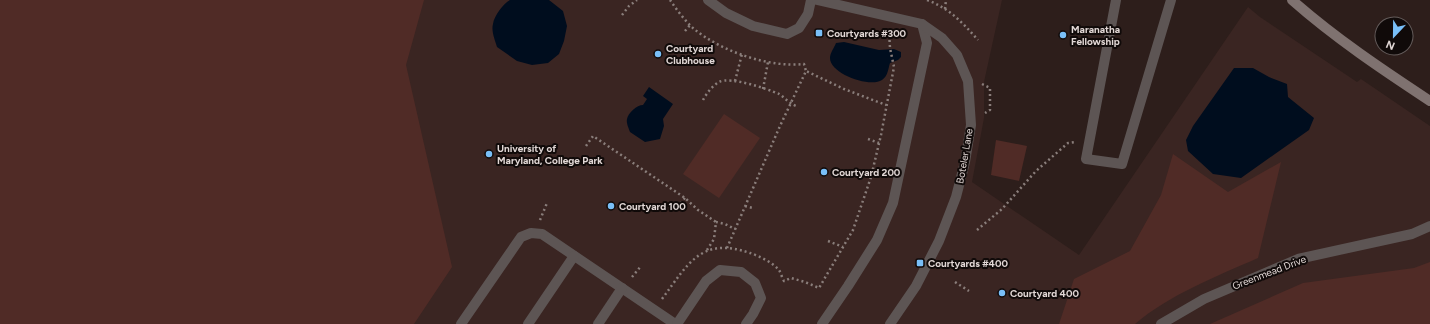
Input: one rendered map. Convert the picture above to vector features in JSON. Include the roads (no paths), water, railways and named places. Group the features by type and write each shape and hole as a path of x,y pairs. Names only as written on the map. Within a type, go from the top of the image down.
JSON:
{"street":[{"path":"708,0 726,13 753,26 787,34 799,28 808,14 811,0"},
{"name":"Boteler Lane","path":"817,0 922,24 942,38 956,55 968,81 970,125 965,162 956,197 939,241 916,286 890,324"},
{"path":"1116,0 1086,159 1122,164 1171,0"},
{"path":"1292,0 1322,26 1430,101"},
{"path":"822,324 877,240 893,204 927,43 922,24"},
{"name":"Greenmead Drive","path":"1161,324 1204,299 1298,259 1412,234 1430,226"},
{"path":"460,324 521,237 531,233 542,234 676,324 706,281 720,270 741,272 754,283 761,298 746,324"},
{"path":"528,324 574,256"},
{"path":"598,324 622,288"}],"water":[{"path":"510,0 549,0 563,11 567,26 564,41 559,54 548,63 532,65 517,61 497,47 493,33 495,17 499,10"},
{"path":"844,42 879,50 894,49 901,52 901,57 890,63 887,74 882,80 876,82 860,81 843,74 832,64 830,58 831,52 836,43"},
{"path":"1234,68 1253,68 1269,77 1287,84 1288,97 1314,118 1309,130 1241,178 1213,174 1188,151 1186,140 1193,126"},
{"path":"649,87 673,104 663,119 664,126 660,139 645,142 630,132 627,121 631,112 638,106 643,105 647,99 643,96"}],"place":[{"name":"Courtyards #300","path":"819,33"},
{"name":"Maranatha Fellowship","path":"1063,35"},
{"name":"Courtyard Clubhouse","path":"658,54"},
{"name":"University of Maryland, College Park","path":"489,154"},
{"name":"Courtyard 200","path":"824,172"},
{"name":"Courtyard 100","path":"611,206"},
{"name":"Courtyards #400","path":"920,263"},
{"name":"Courtyard 400","path":"1002,293"}]}
